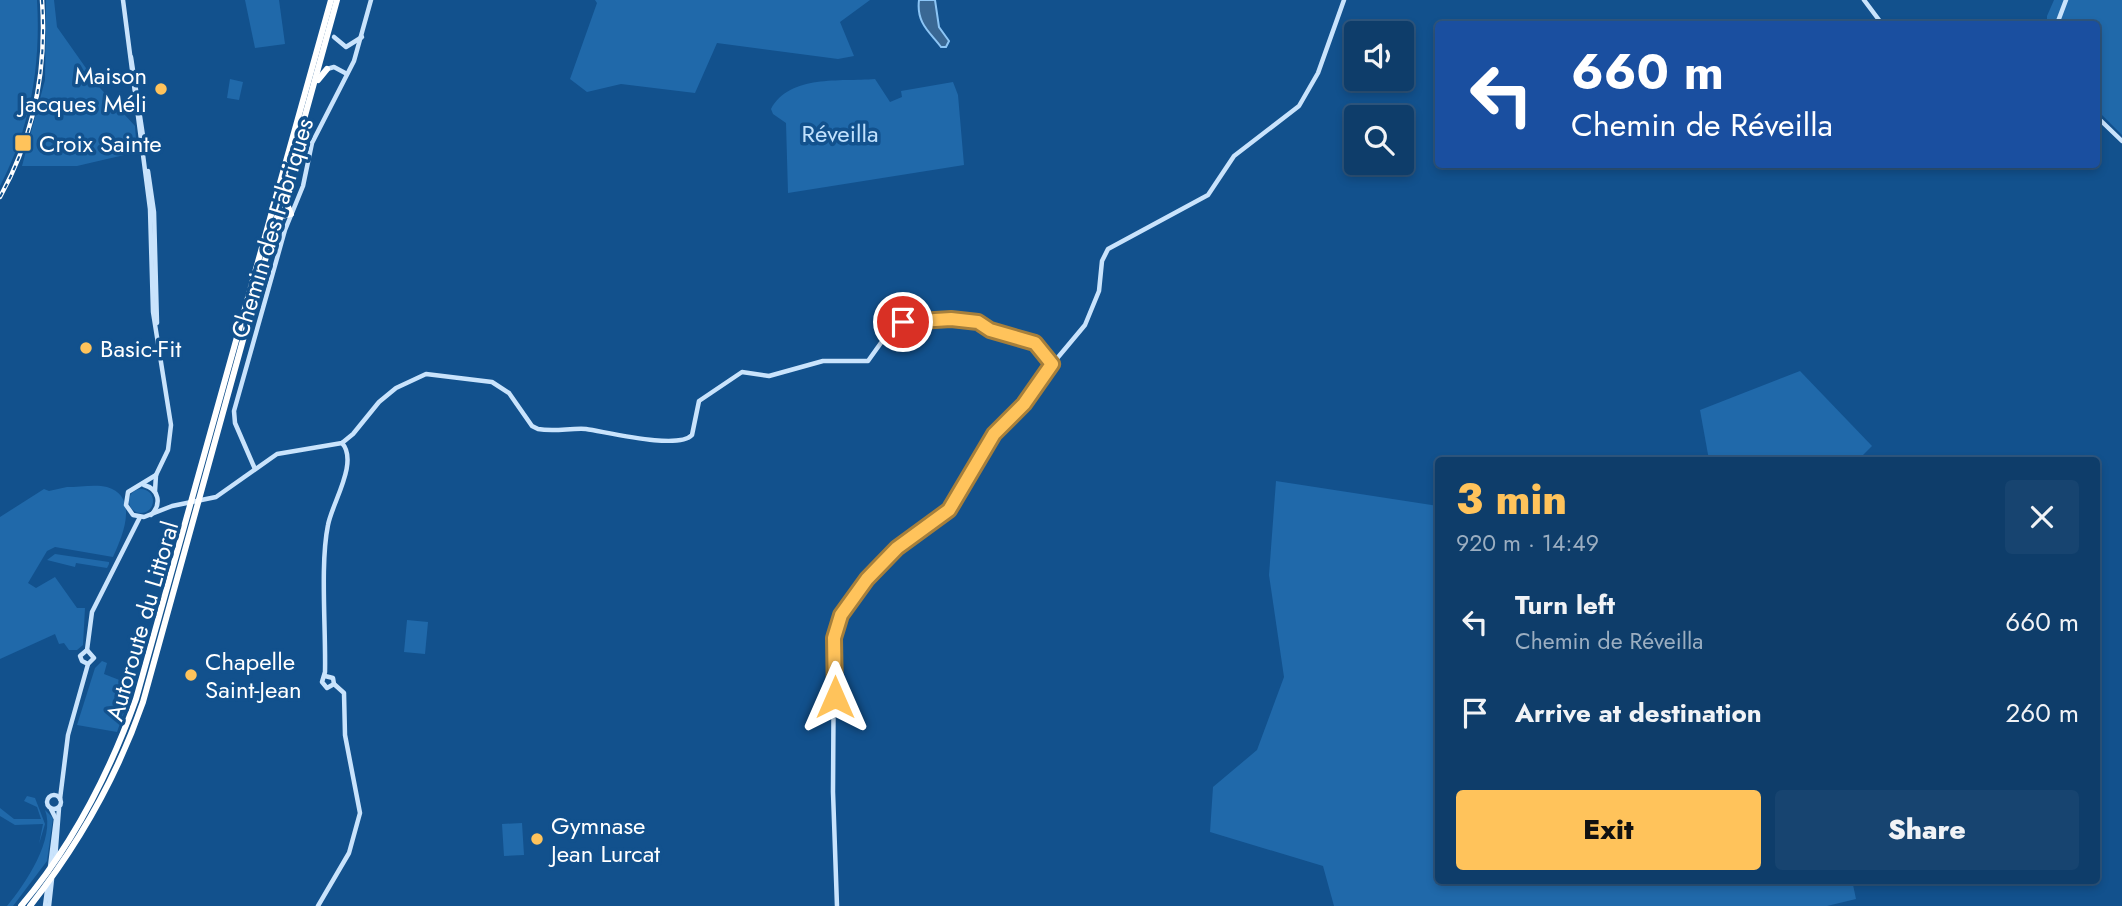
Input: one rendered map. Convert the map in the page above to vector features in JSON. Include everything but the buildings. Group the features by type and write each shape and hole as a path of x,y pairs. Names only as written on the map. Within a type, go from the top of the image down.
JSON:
{"highway":[{"path":"209,446 331,0"},
{"path":"334,37 338,0"},
{"path":"305,115 338,0"},
{"path":"209,446 302,124 320,75 327,69"},
{"path":"259,279 281,216 292,214 287,198 302,124"},
{"name":"Autoroute du Littoral","path":"21,906 67,843 103,778 141,681 209,446"},
{"name":"Autoroute du Littoral","path":"30,906 36,902 64,863 97,807 121,758 149,684 192,509"}],"street":[{"path":"123,0 154,206 156,313 171,431 168,450 156,475 156,509 150,515"},
{"name":"Chemin des Fabriques","path":"255,469 234,424 234,411 292,214 303,186 317,128 347,74 362,37 371,0"},
{"path":"837,906 833,792 835,629 846,607 897,548 949,510 994,434 1024,404 1090,315 1099,291 1102,261 1108,249 1143,227 1208,195 1234,156 1299,106 1318,73 1344,0"},
{"path":"1864,0 1880,21"},
{"path":"2058,21 2066,0"},
{"path":"334,37 346,47 362,37"},
{"path":"327,69 334,67 347,74"},
{"path":"2100,120 2122,142"},
{"path":"87,650 92,612 132,527 140,517 172,506 216,497 276,454 342,443 353,434 379,402 396,388 426,374 477,378 492,382 509,393 532,426 538,429 583,429 649,440 682,439 692,435 699,401 735,374 749,372 769,376 823,361 868,361 886,334 903,322 951,319 978,322 990,330 1035,343 1052,364"},
{"path":"334,684 330,687 324,686 322,682 325,676 326,536 346,467 347,450 342,443"},
{"path":"132,527 126,496 131,489 156,475"},
{"path":"142,484 172,506"},
{"path":"131,512 140,517"},
{"path":"47,906 68,736 88,664 94,657 87,650"},
{"path":"87,650 82,653 80,659 88,664"},
{"path":"318,906 349,853 360,813 345,735 345,699 341,689 334,684 333,678 325,676"},
{"path":"47,906 56,821 47,802 62,787"},
{"path":"54,795 60,799"},
{"path":"51,809 59,808"}],"green space":[{"path":"0,0 37,0 38,25 35,73 26,119 0,186"},
{"path":"46,0 54,0 57,27 100,88 135,126 137,152 77,166 22,166 45,80"},
{"path":"245,0 279,0 285,44 255,48"},
{"path":"595,0 870,0 840,22 854,56 838,59 717,43 695,93 621,84 587,92 570,79 597,3"},
{"path":"2054,0 2122,0 2122,135 2100,113 2100,21 2047,21"},
{"path":"230,79 243,82 239,100 227,98"},
{"name":"Réveilla","path":"875,79 890,102 902,97 901,91 953,82 958,95 964,165 788,193 786,123 773,114 771,109 779,98 790,90 817,82"},
{"path":"1800,371 1872,446 1861,457 1708,457 1700,410"},
{"path":"1276,481 1435,506 1435,884 1853,884 1856,899 1827,906 1334,906 1323,866 1210,832 1213,787 1257,750 1284,677 1269,575"},
{"path":"67,487 107,487 117,492 126,508 124,529 113,557 55,547 47,551 28,583 36,588 55,577 77,608 85,608 83,645 77,650 69,650 64,643 59,644 55,634 0,659 0,517 44,489 49,491"},
{"path":"141,489 152,496 153,501 146,512 141,513 130,506 129,501 136,490"},
{"path":"55,554 109,564 107,568 76,563 75,567 47,560"},
{"path":"407,620 428,622 425,654 404,652"},
{"path":"102,661 107,663 104,674 127,683 131,673 137,676 117,732 77,725 95,668"},
{"path":"27,796 35,798 45,824 39,844 43,824 15,825 0,816 0,808 14,819 41,819 37,807 24,801"},
{"path":"45,810 53,818 47,861 13,906 7,906 30,874 43,847 47,821"},
{"path":"522,823 524,855 504,856 502,824"}],"shaded area":[{"path":"919,0 935,0 939,27 949,41 946,47 941,47 922,22"}],"railway":[{"path":"0,197 22,150 36,102 42,52 42,0"}],"place":[{"name":"Maison Jacques Méli","path":"161,89"},
{"name":"Croix Sainte","path":"23,143"},
{"name":"Basic-Fit","path":"86,348"},
{"name":"Chapelle Saint-Jean","path":"191,675"},
{"name":"Gymnase Jean Lurcat","path":"537,839"}],"route":[{"path":"835,697 835,629 846,607 867,579 897,548 949,510 967,484 994,434 1024,404 1052,364 1035,343 990,330 978,322 964,319 903,322"}]}
